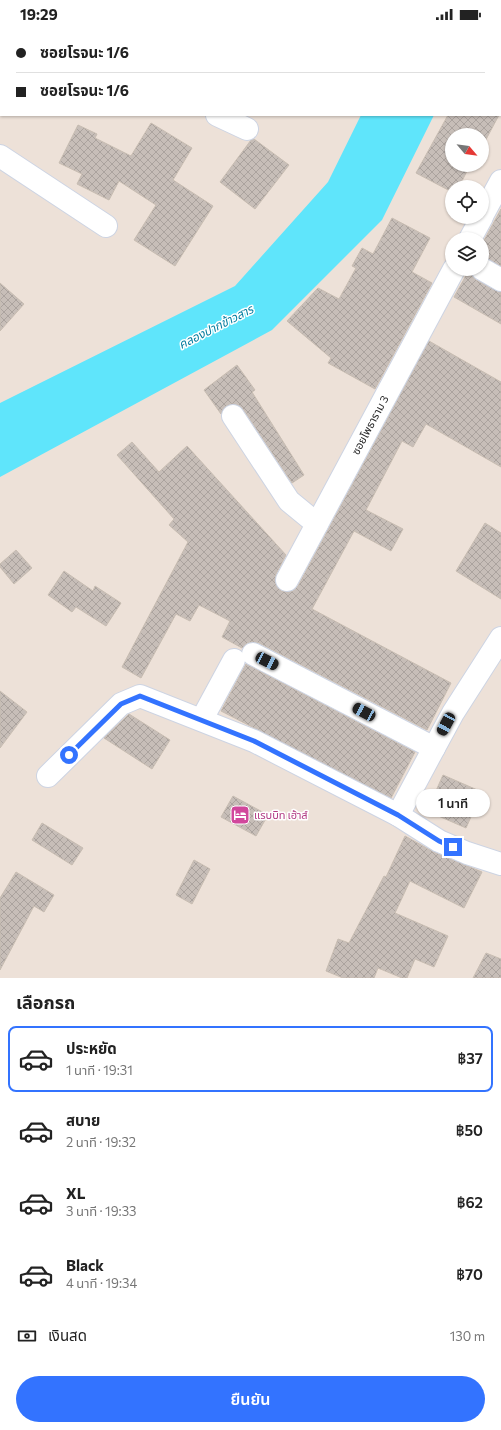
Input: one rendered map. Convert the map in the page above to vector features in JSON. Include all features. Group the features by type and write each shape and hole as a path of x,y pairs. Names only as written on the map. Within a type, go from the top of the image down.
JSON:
{"street":[{"path":"219,116 247,129"},
{"path":"0,156 106,226"},
{"path":"489,204 501,181"},
{"path":"489,273 501,280"},
{"name":"ซอยโพธาราม 3","path":"287,580 450,276"},
{"path":"233,416 289,501 317,524"},
{"path":"398,815 453,712 501,638"},
{"path":"202,719 243,657 434,748"},
{"path":"48,776 121,704 140,696 202,719 254,741 398,815 439,841 467,853 501,864"}],"water":[{"name":"คลองปากข้าวสาร","path":"361,116 434,116 382,220 272,330 0,477 0,403 235,286 328,182"}],"building":[{"path":"447,116 498,116 489,134 489,128 445,128 445,172 466,172 462,180 445,180 445,188 416,173"},
{"path":"151,123 192,148 173,180 213,206 175,266 134,240 156,205 119,181 109,200 77,184 82,174 59,163 78,125 97,134 95,138 131,156"},
{"path":"254,139 289,165 255,209 220,182 251,140"},
{"path":"501,209 501,266 489,260 489,232"},
{"path":"392,218 430,238 412,272 432,283 375,389 328,363 331,358 287,321 318,288 339,299 356,268 352,266 362,248 373,254"},
{"path":"466,276 472,276 476,280 501,292 501,324 454,297"},
{"path":"0,283 24,304 0,331"},
{"path":"429,341 501,382 501,467 426,424 413,447 402,441 366,510 403,529 391,551 354,531 312,609 451,683 427,730 259,643 247,643 242,648 222,637 230,621 199,605 190,621 176,614 141,678 122,667 188,542 169,525 174,519 117,455 132,442 159,472 187,446 286,555 276,574 275,581 277,587 281,591 293,591 298,586"},
{"path":"237,365 255,390 252,392 304,475 292,483 243,409 238,405 232,404 226,406 221,414 204,390"},
{"path":"485,523 501,533 501,599 456,571"},
{"path":"16,550 32,568 14,584 0,567 0,564"},
{"path":"64,571 93,591 95,586 121,603 106,626 76,607 72,612 48,595"},
{"path":"246,664 415,752 391,798 221,711"},
{"path":"0,691 27,712 0,748"},
{"path":"129,714 170,740 152,769 104,738"},
{"path":"443,775 482,792 466,828 427,811"},
{"path":"233,796 268,815 256,836 221,817"},
{"path":"42,823 83,848 72,865 32,840"},
{"path":"405,836 434,852 482,872 464,908 410,881 395,913 448,936 434,967 415,959 407,978 402,978 378,968 374,978 343,978 326,971 338,939 349,943 384,876 386,877"},
{"path":"194,860 210,869 192,904 176,895"},
{"path":"16,872 54,895 44,912 34,906 0,970 0,898"},
{"path":"486,953 501,959 501,978 473,978"}],"place":[{"name":"แรบบิท เฮ้าส์","path":"240,815"}],"route":[{"path":"69,755 121,704 140,696 202,719 254,741 398,815 439,841 453,847"}]}
